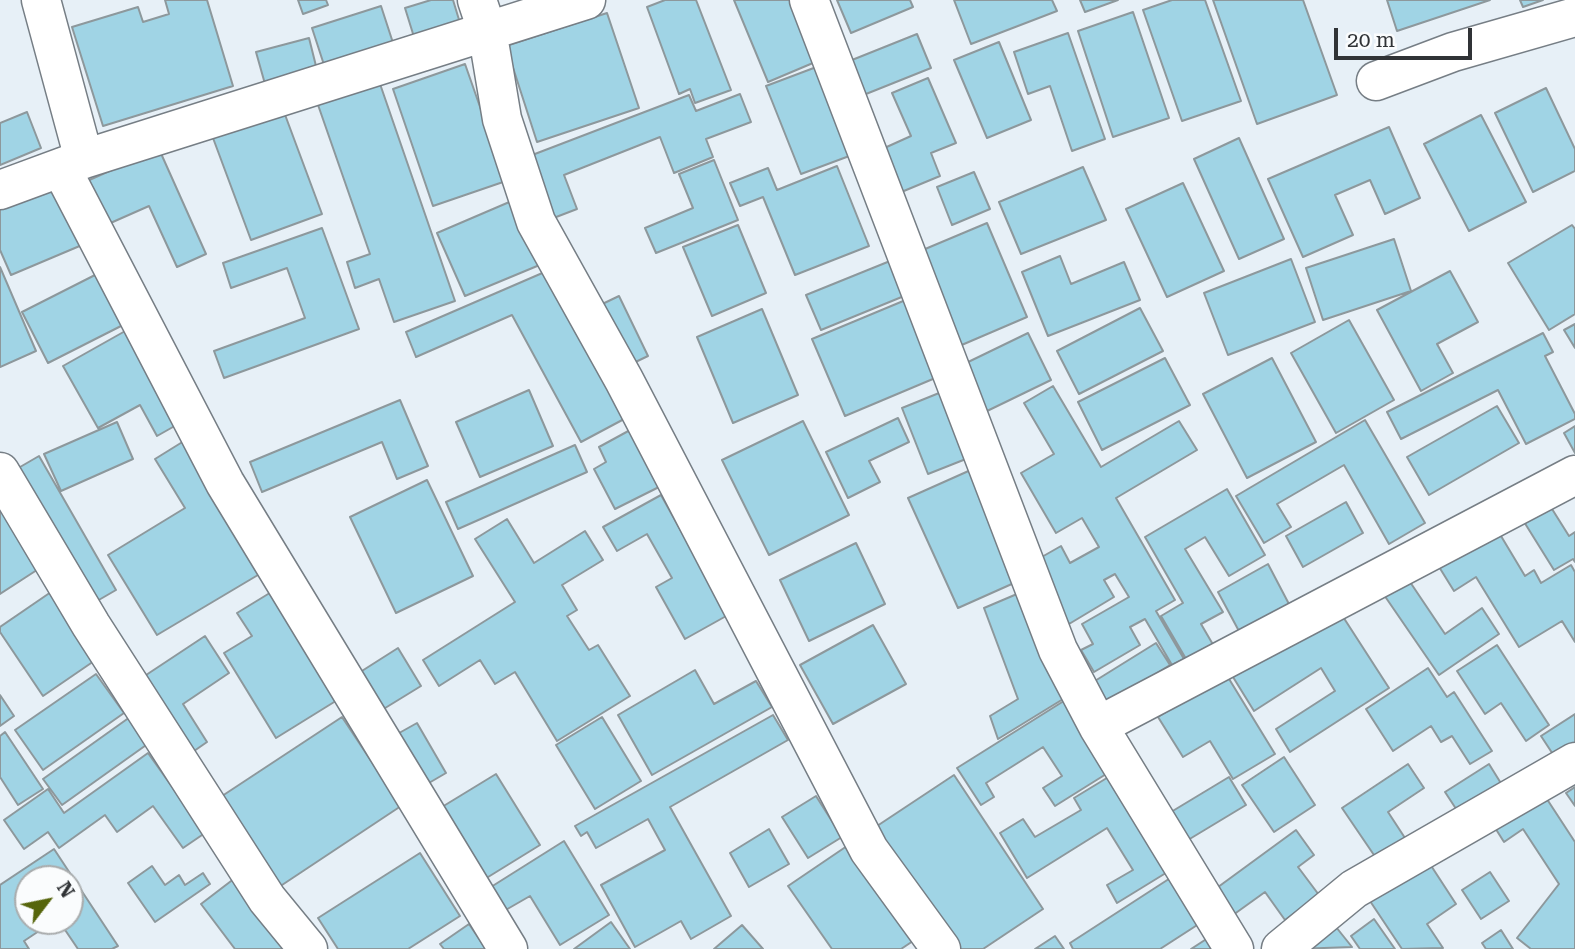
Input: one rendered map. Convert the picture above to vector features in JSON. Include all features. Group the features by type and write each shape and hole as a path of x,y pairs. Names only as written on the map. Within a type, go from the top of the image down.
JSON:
{"street":[{"path":"41,0 72,164 225,483 508,949"},
{"path":"0,190 482,15 586,0"},
{"path":"809,0 1058,650 1098,726 1234,949"},
{"path":"482,15 502,119 536,222 624,380 869,850 941,949"},
{"path":"1376,81 1453,51 1575,17"},
{"path":"0,472 91,625 245,865 267,899 308,949"},
{"path":"1098,726 1575,475"},
{"path":"1281,949 1354,889 1575,762"}],"building":[{"path":"165,0 207,0 233,86 103,126 72,27 138,7 143,22 169,14"},
{"path":"298,0 326,0 328,5 303,14"},
{"path":"431,0 453,0 460,23 414,37 405,8"},
{"path":"665,0 696,0 731,90 695,103 690,89 679,94 647,7"},
{"path":"734,0 795,0 820,60 768,82"},
{"path":"837,0 910,0 913,7 851,33"},
{"path":"954,0 1052,0 1057,11 971,44"},
{"path":"1080,0 1118,0 1085,12"},
{"path":"1172,0 1205,0 1241,101 1182,121 1143,10"},
{"path":"1213,0 1303,0 1337,95 1257,124"},
{"path":"1387,0 1490,0 1397,31"},
{"path":"1520,0 1543,0 1523,7"},
{"path":"381,6 395,49 326,71 312,28"},
{"path":"1133,12 1169,118 1113,137 1078,31"},
{"path":"607,13 639,108 537,142 506,46"},
{"path":"1068,33 1105,139 1072,151 1050,86 1028,94 1014,52"},
{"path":"917,34 931,68 861,96 847,62"},
{"path":"309,38 317,70 265,84 256,52"},
{"path":"999,42 1031,120 987,138 954,60"},
{"path":"465,64 506,181 433,206 393,89"},
{"path":"819,66 852,155 801,174 766,86"},
{"path":"928,78 956,143 931,153 940,176 899,193 880,150 911,136 892,93"},
{"path":"379,81 455,301 394,322 379,279 355,288 347,262 370,254 317,102"},
{"path":"1546,88 1575,149 1575,171 1533,192 1495,113"},
{"path":"740,94 751,122 706,139 713,157 674,173 660,137 564,175 577,209 551,219 527,157 689,95 696,111"},
{"path":"27,112 41,148 0,165 0,123"},
{"path":"284,112 322,214 251,240 213,138"},
{"path":"1481,115 1526,202 1469,231 1424,144"},
{"path":"1389,127 1420,198 1385,214 1370,180 1335,195 1353,235 1303,257 1268,179"},
{"path":"1239,138 1284,239 1239,259 1194,159"},
{"path":"159,149 206,254 177,267 149,206 106,225 87,181"},
{"path":"714,160 738,220 656,253 645,228 693,208 679,174"},
{"path":"837,166 869,246 795,275 763,197 740,206 730,183 768,168 777,190"},
{"path":"1083,167 1106,220 1021,254 999,202"},
{"path":"974,172 990,209 952,225 937,187"},
{"path":"55,181 82,245 11,275 0,250 0,205"},
{"path":"1183,183 1224,271 1167,297 1126,209"},
{"path":"514,200 542,264 465,296 437,233"},
{"path":"987,223 1027,317 957,347 918,252"},
{"path":"738,225 766,293 712,316 683,247"},
{"path":"1572,225 1575,229 1575,314 1549,330 1508,263"},
{"path":"322,228 359,329 224,378 214,351 305,318 287,268 231,288 223,263"},
{"path":"1394,239 1411,291 1323,320 1306,268"},
{"path":"1060,256 1071,284 1124,262 1140,300 1048,336 1022,272"},
{"path":"895,259 909,294 821,330 806,295"},
{"path":"1291,259 1315,322 1228,355 1204,293"},
{"path":"0,267 36,351 0,367"},
{"path":"547,271 626,418 581,442 512,315 416,357 406,332"},
{"path":"1450,271 1478,322 1437,344 1453,373 1421,391 1377,310"},
{"path":"97,274 123,325 48,363 22,312"},
{"path":"619,296 648,356 623,368 594,308"},
{"path":"908,299 940,376 845,416 812,339"},
{"path":"1140,308 1163,351 1079,394 1057,351"},
{"path":"762,309 798,395 733,423 697,337"},
{"path":"1349,320 1394,400 1336,433 1291,353"},
{"path":"1575,324 1575,348 1564,330"},
{"path":"127,330 180,423 157,436 140,405 98,428 63,366"},
{"path":"1028,333 1051,380 985,412 962,365"},
{"path":"1543,333 1553,352 1545,356 1575,414 1575,419 1526,444 1498,390 1401,439 1387,412"},
{"path":"1165,358 1190,405 1102,450 1078,402"},
{"path":"1272,358 1316,442 1247,478 1203,394"},
{"path":"1053,386 1101,467 1179,421 1197,450 1116,498 1175,600 1156,611 1184,659 1172,665 1145,619 1130,627 1140,645 1094,672 1081,650 1093,644 1082,624 1129,597 1115,574 1104,580 1114,597 1069,624 1033,562 1061,546 1070,563 1099,547 1082,518 1056,533 1021,473 1054,454 1024,403"},
{"path":"949,389 976,455 928,474 902,408"},
{"path":"529,390 553,446 480,477 456,422"},
{"path":"400,400 428,466 397,479 382,442 262,492 250,462"},
{"path":"1497,406 1519,443 1429,495 1407,457"},
{"path":"898,418 909,442 869,461 880,482 848,498 826,452"},
{"path":"1365,420 1425,523 1389,544 1344,465 1277,504 1291,527 1264,543 1236,496"},
{"path":"803,421 849,515 769,555 722,460"},
{"path":"117,422 133,459 61,491 44,454"},
{"path":"1575,426 1575,453 1564,433"},
{"path":"632,429 661,486 615,509 594,469 606,462 599,447"},
{"path":"184,441 263,572 157,635 108,555 185,508 155,459"},
{"path":"575,445 587,472 458,529 446,502"},
{"path":"39,456 116,590 85,608 8,474"},
{"path":"973,469 1023,579 958,608 908,498"},
{"path":"427,480 473,576 396,613 350,517"},
{"path":"1227,489 1265,555 1229,576 1205,537 1185,549 1223,612 1201,624 1215,648 1189,664 1161,616 1183,603 1145,537"},
{"path":"661,495 728,615 685,639 656,587 672,578 647,534 617,551 603,527"},
{"path":"1547,501 1569,536 1575,532 1575,562 1573,559 1554,570 1521,517"},
{"path":"1346,502 1363,533 1303,567 1286,536"},
{"path":"0,509 40,568 0,594"},
{"path":"507,519 534,563 585,531 603,560 562,585 577,610 567,616 589,650 598,645 630,696 557,741 515,672 495,684 480,660 439,686 423,660 515,602 475,539"},
{"path":"1495,526 1525,576 1534,570 1541,583 1571,565 1575,572 1575,642 1562,621 1519,647 1476,577 1454,591 1436,562"},
{"path":"856,543 885,604 809,641 780,580"},
{"path":"1268,564 1290,606 1240,633 1218,592"},
{"path":"1406,576 1445,634 1482,608 1499,634 1439,675 1382,592"},
{"path":"273,591 339,699 276,738 224,653 252,636 237,613"},
{"path":"1024,591 1068,696 998,739 990,716 1018,699 984,608"},
{"path":"51,592 97,659 43,696 0,632 0,627"},
{"path":"1338,609 1389,688 1290,752 1276,729 1335,691 1321,668 1254,711 1233,677"},
{"path":"873,625 906,684 833,724 800,665"},
{"path":"205,636 229,673 183,704 207,742 184,758 134,683"},
{"path":"1156,643 1170,665 1104,706 1090,684"},
{"path":"1497,645 1549,725 1526,741 1501,703 1485,714 1457,671"},
{"path":"398,648 421,686 377,713 354,676"},
{"path":"1428,668 1447,697 1454,692 1492,751 1470,764 1452,736 1441,742 1431,726 1393,751 1366,709"},
{"path":"695,670 714,704 756,681 772,707 652,775 618,715"},
{"path":"96,674 124,713 43,770 15,730"},
{"path":"1226,674 1275,754 1233,779 1210,741 1183,757 1158,717"},
{"path":"0,695 14,716 0,726"},
{"path":"1067,699 1111,771 1055,806 1043,788 1062,776 1043,747 986,783 994,797 981,805 957,768"},
{"path":"1575,714 1575,755 1560,765 1541,736"},
{"path":"773,715 788,740 670,807 731,916 691,939 681,921 635,947 601,885 665,850 648,819 596,848 587,832 581,836 575,826"},
{"path":"130,717 149,743 62,805 43,779"},
{"path":"342,717 401,806 276,889 216,800"},
{"path":"602,717 641,781 595,809 556,745"},
{"path":"417,723 446,773 422,787 392,737"},
{"path":"5,732 43,789 18,805 0,777 0,736"},
{"path":"148,753 205,833 183,848 153,806 117,832 105,815 59,848 48,832 24,849 4,820 48,789 64,813"},
{"path":"1284,757 1315,805 1274,832 1242,785"},
{"path":"1408,764 1424,788 1388,812 1405,838 1376,858 1342,808"},
{"path":"1489,764 1507,793 1464,821 1445,792"},
{"path":"1115,773 1174,868 1117,903 1107,885 1133,870 1107,828 1027,878 1000,833 1023,819 1035,837 1081,810 1074,798"},
{"path":"496,774 540,845 480,882 437,810"},
{"path":"954,775 1043,909 983,949 950,949 871,830"},
{"path":"1229,777 1246,805 1183,843 1166,815"},
{"path":"1575,787 1575,806 1566,793"},
{"path":"1541,790 1575,842 1575,949 1531,949 1517,938 1559,884 1523,829 1504,842 1492,823"},
{"path":"816,796 842,837 808,858 782,817"},
{"path":"769,829 789,864 749,887 730,853"},
{"path":"1296,830 1314,855 1298,867 1319,895 1285,920 1265,892 1233,915 1214,890"},
{"path":"564,841 609,915 560,945 530,896 497,915 483,892"},
{"path":"847,846 913,941 901,949 832,949 788,886"},
{"path":"54,849 65,865 30,865"},
{"path":"420,853 460,916 408,949 338,949 318,918"},
{"path":"1428,861 1456,904 1427,924 1443,948 1402,949 1370,901"},
{"path":"152,866 165,885 179,875 185,885 203,873 210,884 155,922 128,883"},
{"path":"1490,872 1509,901 1481,919 1462,890"},
{"path":"1175,875 1205,920 1160,949 1073,949 1070,943"},
{"path":"14,876 14,935 33,935 24,941 29,949 0,949 0,885"},
{"path":"235,878 289,949 235,949 201,904"},
{"path":"84,894 118,946 112,949 78,949 68,935 84,935"},
{"path":"1374,919 1395,949 1360,949 1351,936"},
{"path":"611,922 630,949 574,949"},
{"path":"1332,922 1352,947 1296,949"},
{"path":"469,924 486,949 444,949 440,944"},
{"path":"742,925 763,949 714,949"},
{"path":"1501,930 1513,949 1486,949 1482,943"},
{"path":"1055,936 1064,949 1035,949"},
{"path":"1211,936 1219,949 1191,949"}]}
